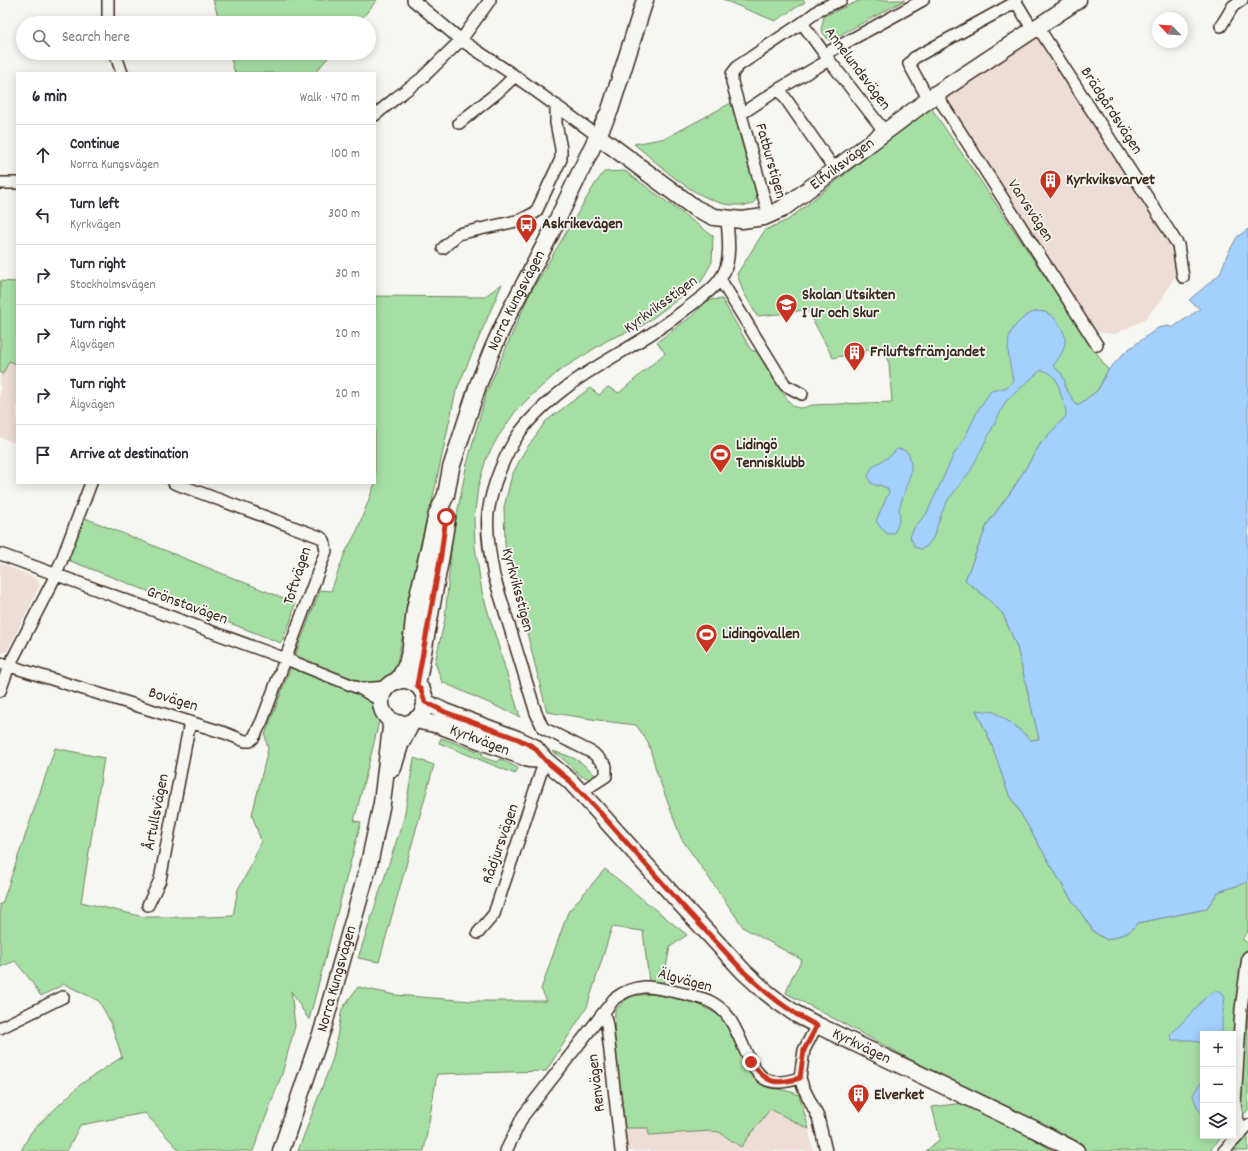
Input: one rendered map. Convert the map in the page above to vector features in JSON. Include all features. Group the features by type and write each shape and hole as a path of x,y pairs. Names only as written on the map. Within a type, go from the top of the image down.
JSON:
{"main road":[{"name":"Norra Kungsvägen","path":"417,685 441,555 446,517 446,495 451,468 475,392 493,348 613,104 645,0"},
{"name":"Elfviksvägen","path":"598,136 695,208 714,217 742,220 769,216 782,209 932,97 1078,0"},
{"name":"Norra Kungsvägen","path":"388,689 407,664 411,647 415,609 437,514 446,495"},
{"path":"403,680 417,685 421,690 425,702 421,715 413,721 404,724 390,720 384,714 388,689 403,680"},
{"name":"Kyrkvägen","path":"425,702 445,712 518,739 534,747 545,760 581,792 744,972 780,1003 817,1026 1076,1151"},
{"name":"Norra Kungsvägen","path":"382,804 391,727 390,720"},
{"name":"Norra Kungsvägen","path":"281,1151 323,1028 369,864 382,804 400,745 413,721"},
{"name":"Kyrkvägen","path":"413,721 439,725 528,758 545,760"}],"street":[{"path":"108,0 108,16"},
{"path":"413,0 461,40 515,76 598,136"},
{"path":"376,115 421,79 461,40 490,0"},
{"name":"Annelundsvägen","path":"841,0 820,8 802,23 885,132"},
{"name":"Fatburstigen","path":"741,114 827,57 923,0"},
{"path":"1221,26 1234,6 1242,0"},
{"name":"Brädgårdsvägen","path":"932,97 909,64 914,58 1016,2 1036,28 1178,244 1184,278"},
{"name":"Fatburstigen","path":"769,216 742,122 732,82 732,74 738,66 802,23"},
{"path":"117,60 122,72"},
{"path":"459,123 498,92 515,76"},
{"path":"779,89 835,170"},
{"name":"Varvsvägen","path":"932,97 1097,345"},
{"path":"443,248 458,234 521,220 536,212 561,159 561,149 556,123 556,105"},
{"path":"0,183 16,183"},
{"name":"Kyrkviksstigen","path":"581,792 606,776 606,766 593,753 543,728 536,713 494,576 489,554 488,514 494,485 520,432 540,410 569,386 597,366 640,342 669,323 711,289 720,279 727,266 728,219"},
{"name":"Kyrkviksstigen","path":"720,279 785,385 802,394"},
{"path":"0,691 5,664 56,575 91,484"},
{"name":"Toftvägen","path":"177,484 324,540 326,551 286,659"},
{"name":"Grönstavägen","path":"0,554 286,659 361,689 388,689"},
{"name":"Bovägen","path":"5,664 225,732 245,741 250,741 254,737 262,721 286,659"},
{"name":"Årtullsvägen","path":"148,905 160,880 190,722"},
{"name":"Rådjursvägen","path":"478,933 494,914 545,760"},
{"path":"1240,1135 1235,1103 1241,1009 1248,957"},
{"name":"Älgvägen","path":"506,1151 523,1116 614,999 624,992 645,987 669,991 709,1001 727,1014 740,1036 751,1062 764,1079 773,1082 786,1082 800,1078"},
{"path":"0,1028 63,997"},
{"name":"Renvägen","path":"604,1012 607,1025 621,1151"},
{"path":"817,1026 804,1050 800,1078 818,1117 826,1151"},
{"path":"1224,1151 1248,1125"}],"shaded area":[{"path":"1038,37 1178,258 1177,272 1163,297 1144,320 1115,334 1083,330 935,103"},
{"path":"9,361 16,364 16,444 0,437 0,373 3,374"},
{"path":"0,563 37,579 40,585 7,651 0,654"},
{"path":"770,1109 809,1129 813,1151 626,1151 624,1128 649,1128 649,1135 711,1131 719,1132 741,1147"}],"green space":[{"path":"213,0 377,0 364,16 218,16"},
{"path":"724,0 804,0 805,2 775,21"},
{"path":"861,0 905,0 829,41 821,30 824,16"},
{"path":"231,60 326,60 316,72 235,72"},
{"path":"731,103 757,197 750,205 724,204 699,194 676,179 634,144 666,138"},
{"path":"930,106 1108,370 1098,390 1072,410 1041,443 1013,489 988,523 965,580 1003,614 1017,647 1039,739 1031,740 1014,725 976,710 992,745 1007,790 1066,891 1094,932 1107,940 1129,932 1138,923 1206,909 1218,892 1248,882 1248,932 1242,939 1248,943 1248,1110 1236,1123 1236,1031 1200,1031 1200,1139 1220,1139 1209,1151 1087,1151 1068,1139 985,1099 786,993 791,979 802,960 744,928 681,838 657,773 648,742 636,725 547,712 505,546 504,507 512,475 524,452 546,421 590,388 599,395 608,387 619,393 665,353 657,342 692,316 708,300 722,299 751,350 761,353 785,396 794,406 801,408 812,405 892,402 889,363 881,347 833,358 807,309 789,313 757,316 743,291 737,274 765,230 788,220"},
{"path":"625,171 713,236 712,262 701,282 642,326 608,340 559,371 515,412 498,437 486,459 478,487 474,519 475,546 482,592 520,717 442,682 435,662 445,619 452,540 466,468 486,394 529,295 595,184 604,172"},
{"path":"0,281 16,282 16,364 9,361 3,374 0,373"},
{"path":"502,284 456,391 397,662 390,678 382,683 377,709 380,717 354,821 361,822 309,1020 291,991 295,1026 282,1074 253,1151 180,1151 145,1113 80,1125 67,1151 21,1151 31,1132 81,1084 122,1057 111,1023 99,1001 64,984 41,996 15,961 0,967 0,904 2,904 55,748 104,758 81,902 144,917 233,916 238,889 250,868 261,841 252,815 268,749 265,735 320,590 331,591 345,553 357,531 375,484 376,484 376,296 484,297"},
{"path":"85,518 295,603 291,620 281,643 68,560"},
{"path":"441,738 483,753 482,757 496,762 500,759 518,768 515,774 439,743"},
{"path":"552,751 576,760 596,776 591,779 581,776 562,758"},
{"path":"414,758 434,765 379,962 358,958 404,818"},
{"path":"605,869 687,935 670,947 663,983 649,982 643,931 612,927 587,1007 546,1071 437,1074 424,1151 298,1151 333,1058 342,1009 358,987 395,995 471,1001 547,1001 541,989 568,912"},
{"path":"653,994 694,1002 715,1013 726,1021 761,1081 772,1088 799,1095 809,1129 770,1109 741,1147 719,1132 711,1131 649,1135 648,1128 624,1128 614,1036 615,1010 630,996"},
{"path":"963,1103 1030,1137 1053,1151 926,1151 940,1139 932,1107"},
{"path":"1248,1126 1248,1151 1225,1151"}],"water":[{"path":"1248,229 1248,882 1218,892 1206,909 1138,923 1129,932 1107,940 1094,932 1066,891 1007,790 992,745 976,710 994,712 1014,725 1031,740 1039,739 1017,647 1003,614 965,580 988,523 1013,489 1041,443 1066,416 1058,384 1054,376 1041,370 1006,401 971,470 948,500 933,538 926,547 921,549 915,547 910,537 914,528 927,513 954,454 963,441 979,408 991,391 1008,387 1013,381 1009,360 1008,343 1011,332 1021,320 1027,315 1038,311 1049,314 1059,324 1064,334 1065,344 1061,354 1053,366 1061,373 1065,381 1065,387 1077,406 1098,390 1108,370 1126,351 1158,328 1169,326 1172,328 1200,309 1189,300 1220,274 1227,255 1237,237"},
{"path":"897,449 904,450 909,454 911,472 899,509 900,515 898,525 894,533 888,534 876,521 889,492 887,488 871,483 868,477 869,473 877,463 890,456"},
{"path":"1216,991 1221,991 1225,997 1222,1031 1200,1031 1200,1043 1193,1040 1172,1040 1170,1035 1208,995"},
{"path":"1200,1084 1200,1111 1195,1103 1193,1095"}],"place":[{"name":"Kyrkviksvarvet","path":"1050,200"},
{"name":"Askrikevägen","path":"526,244"},
{"name":"Skolan Utsikten I Ur och Skur","path":"786,324"},
{"name":"Friluftsfrämjandet","path":"854,372"},
{"name":"Lidingö Tennisklubb","path":"721,474"},
{"name":"Lidingövallen","path":"706,654"},
{"name":"Elverket","path":"859,1114"}],"route":[{"path":"446,517 441,555 417,685 421,690 425,702 445,712 518,739 534,747 545,760 570,781 596,808 680,903 744,972 780,1003 817,1026 804,1050 800,1078 786,1082 773,1082 764,1079 751,1062"}]}
